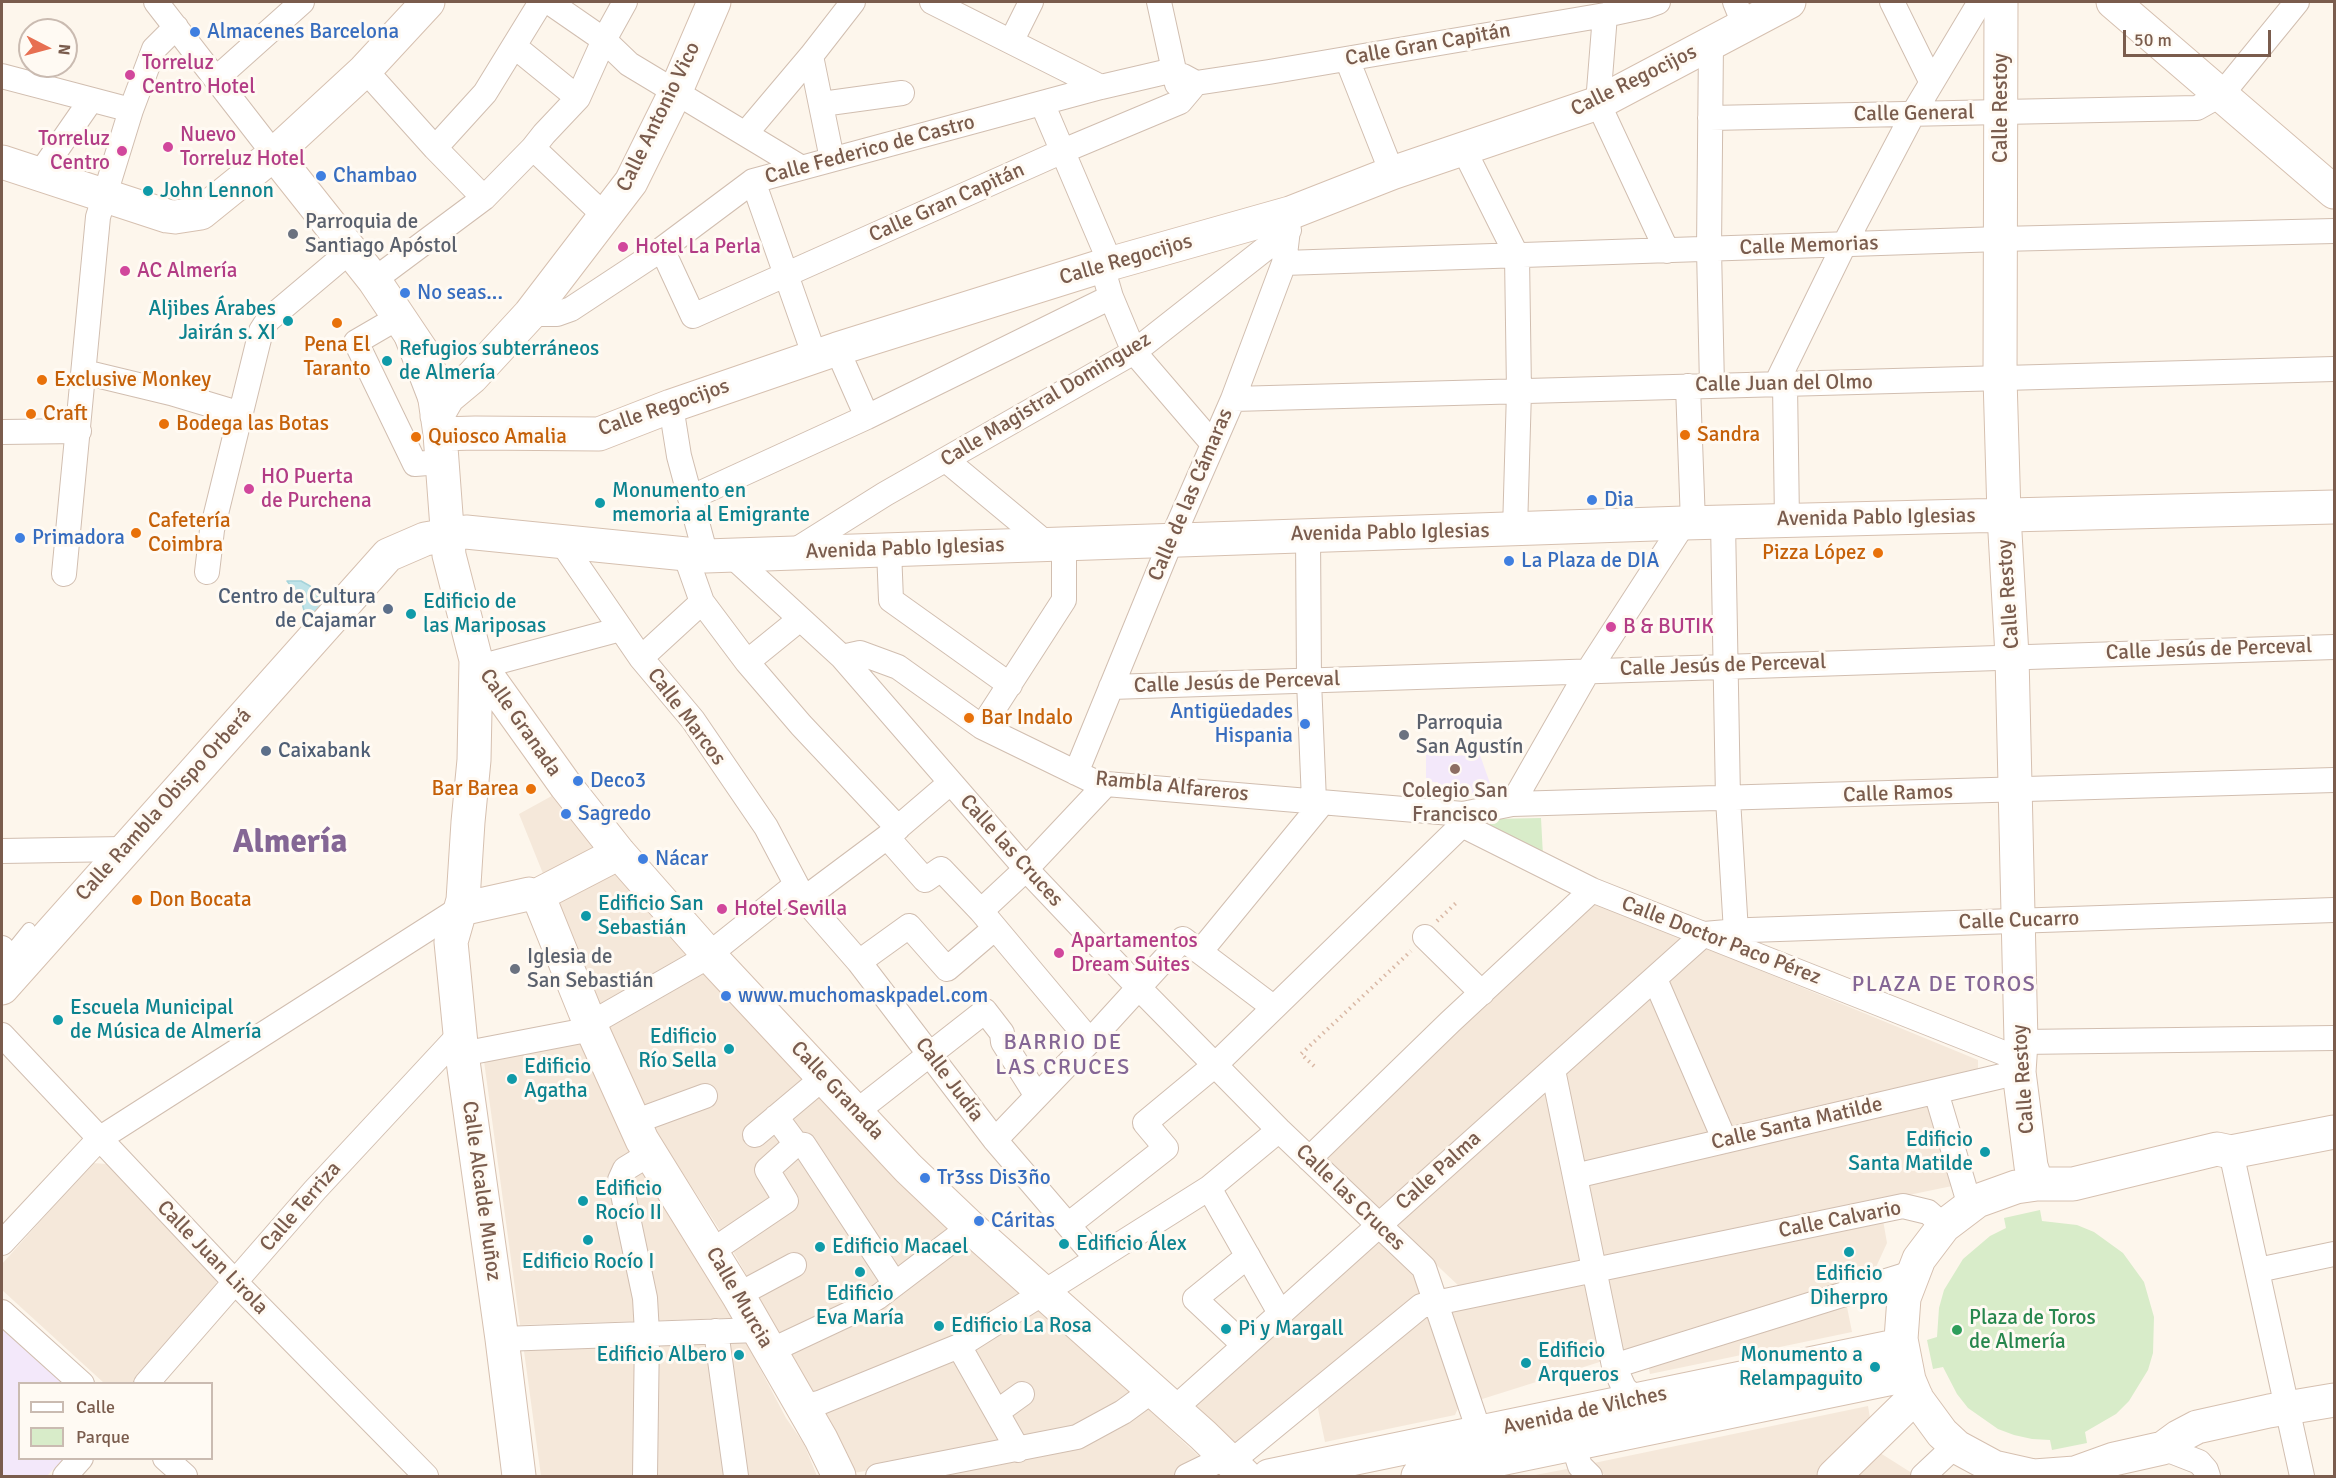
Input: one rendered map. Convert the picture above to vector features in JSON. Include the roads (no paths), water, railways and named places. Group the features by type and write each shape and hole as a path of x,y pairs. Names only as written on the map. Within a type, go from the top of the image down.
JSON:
{"street":[{"path":"156,2 374,280 417,343 429,366 440,437 448,545 476,660 490,664 621,629"},
{"path":"217,78 303,2"},
{"path":"2,162 175,217 201,213 274,154 365,70 428,2"},
{"path":"435,148 485,93 541,2"},
{"path":"549,2 604,40 628,64 800,167"},
{"path":"374,280 484,198 533,148 543,134 578,98 604,40 626,2"},
{"name":"Calle Antonio Vico","path":"440,437 448,397 472,377 530,314 631,182 675,93 714,2"},
{"path":"746,133 853,2"},
{"path":"932,2 1012,40 1101,87"},
{"path":"1012,40 1030,2"},
{"path":"1160,2 1180,102"},
{"name":"Calle Gran Capitán","path":"662,249 693,316 1063,151 1180,102 1196,83 1605,15 1658,2"},
{"name":"Calle Regocijos","path":"440,437 465,433 599,434 671,406 826,353 1102,266 1289,222 1392,173 1598,103 1711,43 1740,13 1789,2"},
{"path":"1892,2 1931,81"},
{"path":"1787,521 1780,384 1844,245 1931,81 1980,2"},
{"name":"Calle Restoy","path":"2001,2 2000,378 2016,790 2020,1058 2031,1166 2037,1184"},
{"path":"2113,2 2334,192"},
{"path":"2222,94 2296,2"},
{"path":"1605,15 1598,103 1667,250"},
{"path":"64,574 98,217 131,110 154,49 176,27"},
{"path":"1711,43 1709,249 1700,386 1700,523 1725,666 1728,799 1736,932"},
{"path":"514,45 578,98"},
{"path":"811,56 832,159"},
{"path":"1347,59 1392,173"},
{"path":"365,70 435,148 484,198"},
{"path":"1174,70 1196,83"},
{"name":"Calle Federico de Castro","path":"530,314 557,314 571,309 662,249 753,181 1101,87 1174,70"},
{"path":"2,76 131,110"},
{"path":"822,104 902,93"},
{"name":"Calle General","path":"1710,118 2197,108 2222,94"},
{"path":"39,175 91,100"},
{"path":"1042,104 1106,253 1102,266 1111,297 1134,352 1213,444"},
{"path":"533,148 606,217"},
{"path":"1464,150 1517,256 1519,391 1515,530"},
{"path":"753,181 784,275 826,353 867,417"},
{"name":"Calle de las Cámaras","path":"1077,773 1171,541 1233,399 1284,263 1289,222"},
{"name":"Calle Magistral Dominguez","path":"791,553 885,494 1134,352 1289,222"},
{"name":"Calle Memorias","path":"1284,263 2000,239 2334,231"},
{"path":"207,572 212,530 261,331 268,320 351,250"},
{"path":"690,498 867,417 1111,297"},
{"path":"399,317 356,342 415,464 440,437"},
{"name":"Calle Juan del Olmo","path":"1233,399 2334,369"},
{"path":"84,372 171,393 241,414"},
{"path":"641,658 702,602 707,555 679,456 671,406"},
{"path":"2,432 79,431"},
{"path":"946,460 1056,544 1064,600 982,728"},
{"name":"Avenida Pablo Iglesias","path":"400,550 425,538 448,545 466,532 707,555 1700,523 2334,507"},
{"path":"1512,804 1588,671 1700,523"},
{"path":"1200,952 1319,801 1309,681 1308,535"},
{"name":"Calle Marcos","path":"560,540 641,658 693,720 766,827 800,892"},
{"name":"Calle Rambla Obispo Orberá","path":"2,988 327,623 400,550"},
{"path":"889,550 891,600 1010,685"},
{"name":"Calle las Cruces","path":"707,555 800,619 842,657 1026,869 1138,988 1279,1130 1424,1268 1447,1301 1488,1457"},
{"path":"702,602 747,662 893,833 926,880 941,869 988,919 1090,1041"},
{"path":"747,662 800,619"},
{"name":"Calle Jesús de Perceval","path":"1112,687 2334,647"},
{"name":"Rambla Alfareros","path":"842,657 860,653 898,667 982,728 1091,780 1106,784 1319,801 1462,819"},
{"name":"Calle Granada","path":"476,660 566,786 619,853 708,954 908,1168 970,1227 1234,1465"},
{"name":"Calle Alcalde Muñoz","path":"476,660 476,722 462,907 451,942 461,1044 502,1339 518,1476"},
{"path":"476,722 495,710 512,709"},
{"name":"Calle Ramos","path":"1462,819 1512,804 2334,780"},
{"path":"461,1044 591,1027 702,960 800,892 893,833 950,783"},
{"path":"859,962 909,926 947,969 1026,869 1106,784"},
{"path":"1068,1224 1166,1148 1145,1123 1215,1065 1462,819"},
{"name":"Calle Doctor Paco Pérez","path":"1462,819 1592,890 2020,1058"},
{"path":"2,851 124,849"},
{"path":"2,1243 99,1139 462,907 525,895 536,896 619,853"},
{"path":"1309,1159 1592,890"},
{"name":"Calle Judía","path":"800,892 859,962 995,1140 1097,1259"},
{"name":"Calle Murcia","path":"536,896 540,900 591,1027 634,1122 821,1439 834,1475"},
{"name":"Calle Cucarro","path":"1704,934 2018,920 2334,910"},
{"name":"Calle Palma","path":"878,1476 929,1471 1077,1437 1123,1412 1163,1399 1244,1346 1704,934"},
{"path":"1425,937 1482,993"},
{"path":"995,1140 1183,939 1273,1007"},
{"path":"2,948 2,963"},
{"path":"1655,979 1725,1141"},
{"path":"856,1112 985,1011 1002,1033 1003,1042 1037,1096"},
{"name":"Calle Juan Lirola","path":"2,1035 235,1282 426,1476"},
{"path":"2020,1058 2334,1038"},
{"name":"Calle Terriza","path":"147,1382 315,1190 461,1044"},
{"name":"Calle Santa Matilde","path":"1575,1176 1935,1092 2020,1058"},
{"path":"1553,1070 1614,1366 1624,1388 1636,1400"},
{"path":"755,1135 824,1077"},
{"path":"1935,1092 1970,1206"},
{"path":"634,1122 705,1096"},
{"path":"776,1117 796,1144 804,1145 895,1284"},
{"path":"802,1407 819,1403 959,1346 1209,1188 1279,1130"},
{"path":"2334,1132 2231,1152 2217,1149 2073,1184 2037,1184 1996,1193 1970,1206 1944,1226 1930,1241 1912,1274 1904,1298 1901,1318 1908,1372 1928,1417 1956,1445 1975,1458 2011,1475 2082,1474 2114,1459 2163,1448 2197,1427 2334,1400"},
{"path":"712,1251 786,1201 767,1170 796,1144"},
{"path":"2231,1152 2302,1476"},
{"path":"645,1476 648,1333 644,1287 620,1180 625,1169 651,1153"},
{"path":"1209,1188 1280,1313"},
{"name":"Calle Calvario","path":"1188,1476 1234,1465 1416,1309 1903,1206 1928,1212 1944,1226"},
{"path":"502,1339 716,1331 764,1340 853,1312 895,1284 970,1227"},
{"path":"2258,1270 2334,1254"},
{"path":"1244,1346 1195,1299 1248,1257"},
{"path":"738,1295 794,1265"},
{"path":"1614,1366 1912,1274"},
{"path":"2,1312 81,1382"},
{"path":"716,1331 736,1476"},
{"path":"959,1346 1018,1450"},
{"path":"1834,1476 1908,1372"},
{"name":"Avenida de Vilches","path":"1418,1476 1488,1457 1636,1400 1908,1372"},
{"name":"Avenida de Vilches","path":"1269,1476 1488,1457 1573,1444 1908,1372"},
{"path":"997,1412 1022,1394"},
{"path":"502,1476 510,1465 514,1442"},
{"path":"1573,1444 1581,1466 1590,1476"},
{"path":"1923,1476 1956,1445"},
{"path":"2163,1448 2199,1462 2208,1476"},
{"path":"65,1476 79,1460"},
{"path":"167,1460 185,1476"},
{"path":"502,1476 511,1473 518,1476"}],"lane":[{"path":"2,963 29,929"}],"water":[{"path":"287,581 301,581 310,586 320,599 321,611 309,630 301,599"}],"place":[{"name":"Almacenes Barcelona","path":"195,32"},
{"name":"Torreluz Centro Hotel","path":"130,75"},
{"name":"Nuevo Torreluz Hotel","path":"168,147"},
{"name":"Torreluz Centro","path":"122,151"},
{"name":"Chambao","path":"321,176"},
{"name":"John Lennon","path":"148,191"},
{"name":"Parroquia de Santiago Apóstol","path":"293,234"},
{"name":"Hotel La Perla","path":"623,247"},
{"name":"AC Almería","path":"125,271"},
{"name":"No seas...","path":"405,293"},
{"name":"Aljibes Árabes Jairán s. XI","path":"288,321"},
{"name":"Pena El Taranto","path":"337,323"},
{"name":"Refugios subterráneos de Almería","path":"387,361"},
{"name":"Exclusive Monkey","path":"42,380"},
{"name":"Craft","path":"31,414"},
{"name":"Bodega las Botas","path":"164,424"},
{"name":"Sandra","path":"1685,435"},
{"name":"Quiosco Amalia","path":"416,437"},
{"name":"HO Puerta de Purchena","path":"249,489"},
{"name":"Dia","path":"1592,500"},
{"name":"Monumento en memoria al Emigrante","path":"600,503"},
{"name":"Cafetería Coimbra","path":"136,533"},
{"name":"Primadora","path":"20,538"},
{"name":"Pizza López","path":"1878,553"},
{"name":"La Plaza de DIA","path":"1509,561"},
{"name":"Centro de Cultura de Cajamar","path":"388,609"},
{"name":"Edificio de las Mariposas","path":"411,614"},
{"name":"B & BUTIK","path":"1611,627"},
{"name":"Bar Indalo","path":"969,718"},
{"name":"Antigüedades Hispania","path":"1305,724"},
{"name":"Parroquia San Agustín","path":"1404,735"},
{"name":"Caixabank","path":"266,751"},
{"name":"Colegio San Francisco","path":"1455,769"},
{"name":"Deco3","path":"578,781"},
{"name":"Bar Barea","path":"531,789"},
{"name":"Sagredo","path":"566,814"},
{"name":"Nácar","path":"643,859"},
{"name":"Don Bocata","path":"137,900"},
{"name":"Hotel Sevilla","path":"722,909"},
{"name":"Edificio San Sebastián","path":"586,916"},
{"name":"Apartamentos Dream Suites","path":"1059,953"},
{"name":"Iglesia de San Sebastián","path":"515,969"},
{"name":"www.muchomaskpadel.com","path":"726,996"},
{"name":"Escuela Municipal de Música de Almería","path":"58,1020"},
{"name":"Edificio Río Sella","path":"729,1049"},
{"name":"Edificio Agatha","path":"512,1079"},
{"name":"Edificio Santa Matilde","path":"1985,1152"},
{"name":"Tr3ss Dis3ño","path":"925,1178"},
{"name":"Edificio Rocío II","path":"583,1201"},
{"name":"Cáritas","path":"979,1221"},
{"name":"Edificio Rocío I","path":"588,1240"},
{"name":"Edificio Álex","path":"1064,1244"},
{"name":"Edificio Macael","path":"820,1247"},
{"name":"Edificio Diherpro","path":"1849,1252"},
{"name":"Edificio Eva María","path":"860,1272"},
{"name":"Edificio La Rosa","path":"939,1326"},
{"name":"Pi y Margall","path":"1226,1329"},
{"name":"Plaza de Toros de Almería","path":"1957,1330"},
{"name":"Edificio Albero","path":"739,1355"},
{"name":"Edificio Arqueros","path":"1526,1363"},
{"name":"Monumento a Relampaguito","path":"1875,1367"}],"district":[{"name":"Almería","path":"290,843"},
{"name":"PLAZA DE TOROS","path":"1944,985"},
{"name":"BARRIO DE LAS CRUCES","path":"1063,1056"}]}
